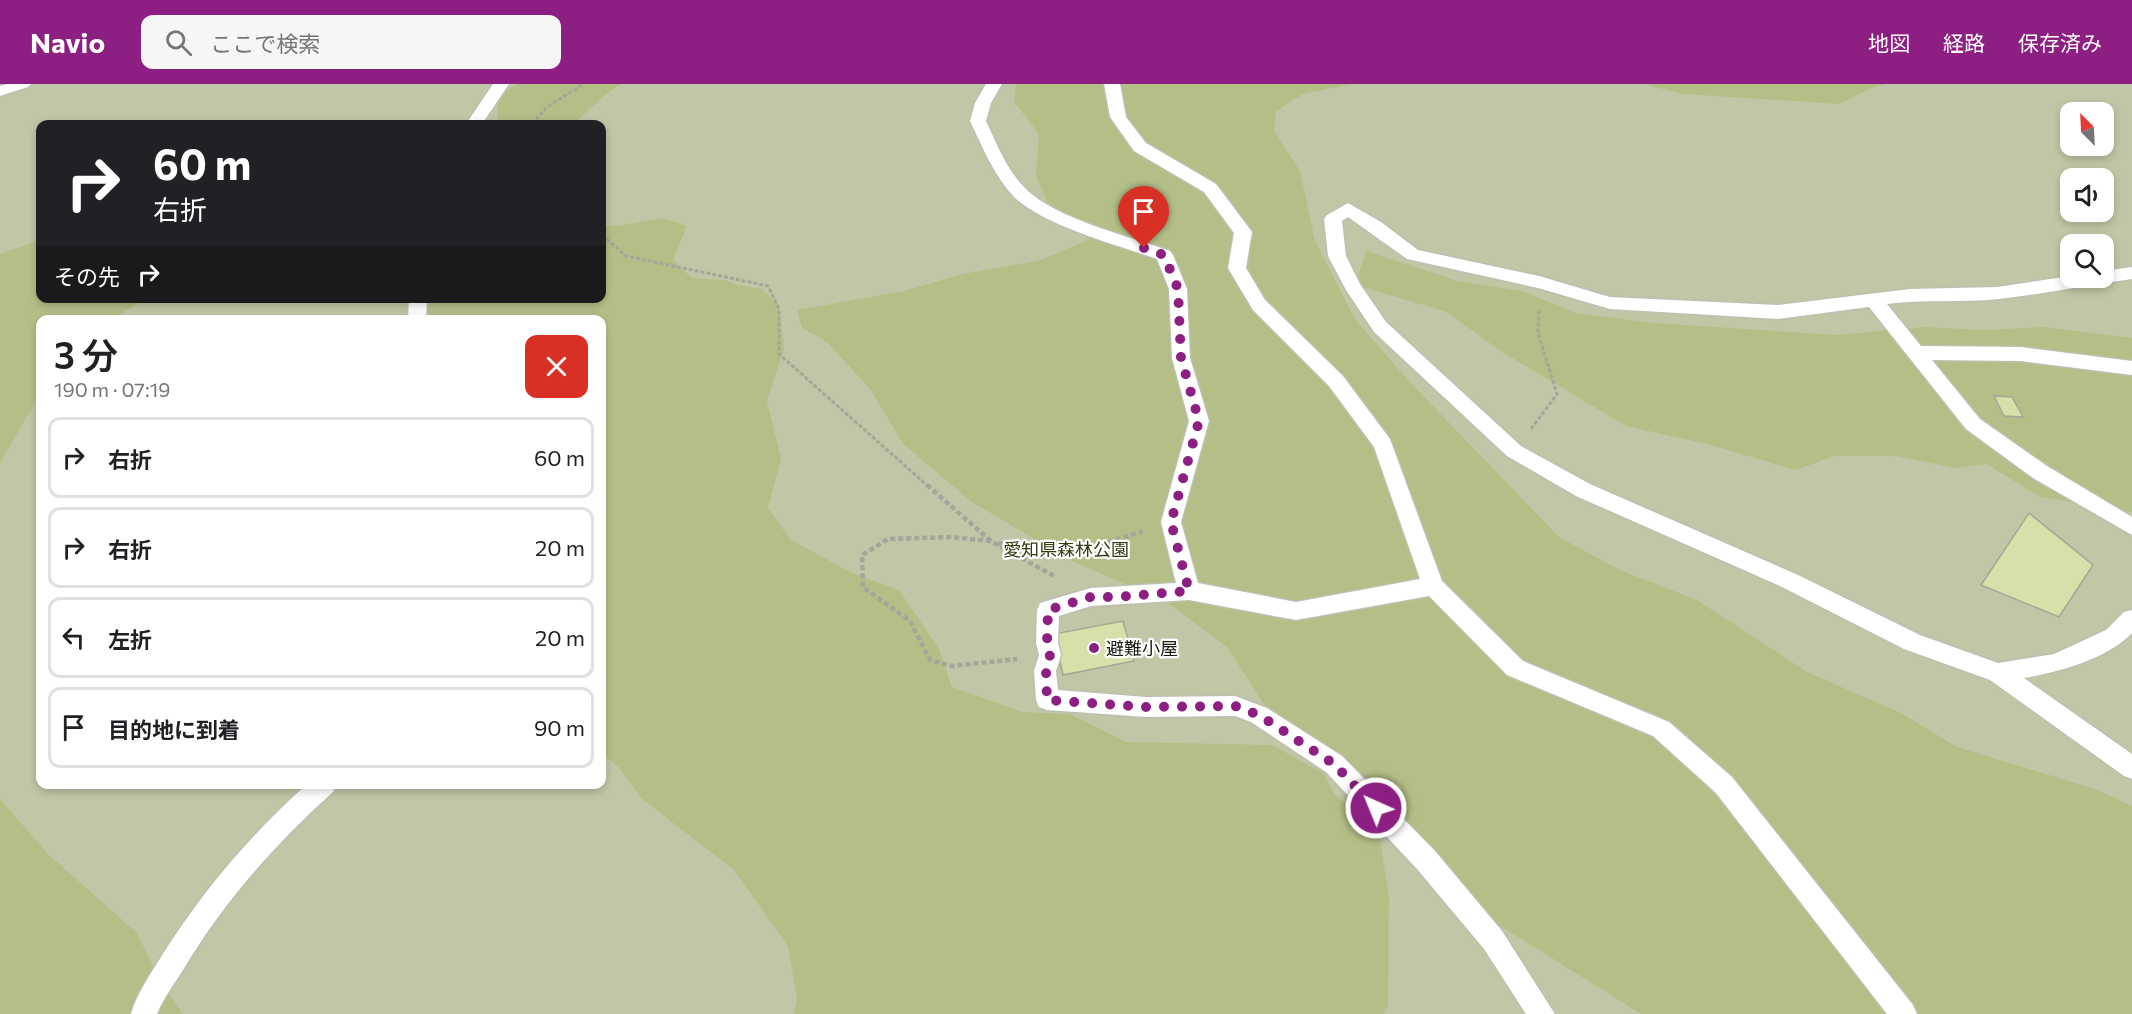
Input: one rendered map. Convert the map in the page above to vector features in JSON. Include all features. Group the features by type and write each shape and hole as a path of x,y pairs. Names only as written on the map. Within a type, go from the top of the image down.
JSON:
{"lane":[{"path":"0,91 23,84"},
{"path":"477,120 501,84"},
{"path":"994,84 983,103 978,121 999,165 1022,194 1048,211 1164,255 1178,289 1181,358 1199,421 1171,522 1189,591"},
{"path":"1112,84 1118,117 1140,147 1210,188 1243,232 1237,268 1259,305 1336,381 1383,444 1433,586 1515,668 1661,729 1724,785 1904,1014"},
{"path":"2060,283 1997,293 1910,295 1778,312 1610,303 1539,282 1413,255 1348,209 1333,219 1337,256 1352,286 1380,327 1514,451 1583,490 1788,580 1912,642 1998,673 2132,768"},
{"path":"2114,275 2132,273"},
{"path":"1874,300 1973,424 2040,472 2132,527"},
{"path":"1918,353 2021,354 2132,369"},
{"path":"1433,586 1296,611 1189,591 1091,597 1048,610 1047,643 1050,655 1046,671 1047,700 1146,707 1235,706 1259,715 1334,764 1426,860 1492,940 1542,1014"},
{"path":"1998,673 2056,663 2114,637 2132,619"},
{"path":"144,1013 180,949 232,879 319,789"}],"path":[{"path":"536,120 546,108 583,84"},
{"path":"606,238 626,256 768,286 779,309 779,354 992,542 1091,597"},
{"path":"1514,451 1557,394 1538,333 1539,282"},
{"path":"1050,655 951,666 930,660 910,621 863,587 862,555 888,539 951,537 992,542 1041,552 1103,544 1171,522"}],"green space":[{"name":"愛知県森林公園","path":"0,84 2132,84 2132,1014 0,1014"},
{"path":"517,84 620,84 578,120 497,120 498,96"},
{"path":"1016,84 1352,84 1303,94 1276,111 1274,131 1300,171 1315,241 1355,319 1408,380 1559,537 1620,570 1697,600 1807,672 1899,712 1957,747 2098,790 2132,806 2132,1014 1641,1014 1467,905 1370,816 1266,707 1227,647 1168,603 1070,560 972,502 904,445 870,389 827,342 802,328 797,310 904,291 963,274 1037,261 1089,240 1047,202 1036,175 1039,134 1014,102"},
{"path":"1644,84 1885,84 1839,104 1682,94"},
{"path":"662,218 687,226 673,260 692,278 725,280 762,289 779,305 784,348 767,401 781,459 768,508 790,539 850,572 899,590 939,649 952,687 1022,712 1070,714 1126,742 1272,745 1323,773 1334,793 1380,839 1389,897 1388,1008 1383,1014 794,1014 797,999 788,946 734,870 641,798 619,768 606,757 606,315 419,315 430,303 606,303 606,226"},
{"path":"36,241 36,303 138,303 120,315 36,315 36,401 0,463 0,254"},
{"path":"1366,251 1458,281 1522,291 1576,313 1654,323 1837,335 1925,327 1984,330 2043,327 2132,338 2132,512 2040,497 1987,464 1955,468 1895,456 1834,456 1796,470 1703,443 1626,426 1499,350 1447,312 1355,285"},
{"path":"0,799 49,855 137,933 160,980 183,1014 0,1014"}],"building":[{"path":"1994,396 2012,397 2023,417 2004,416"},
{"path":"2029,513 2093,565 2059,617 1981,585"},
{"name":"避難小屋","path":"1123,621 1134,661 1063,675 1054,634"}],"place":[{"name":"避難小屋","path":"1094,648"}],"route":[{"path":"1144,248 1164,255 1178,289 1181,358 1199,421 1171,522 1189,591 1091,597 1048,610 1047,643 1050,655 1046,671 1047,700 1146,707 1235,706 1259,715 1334,764 1376,808"}]}
